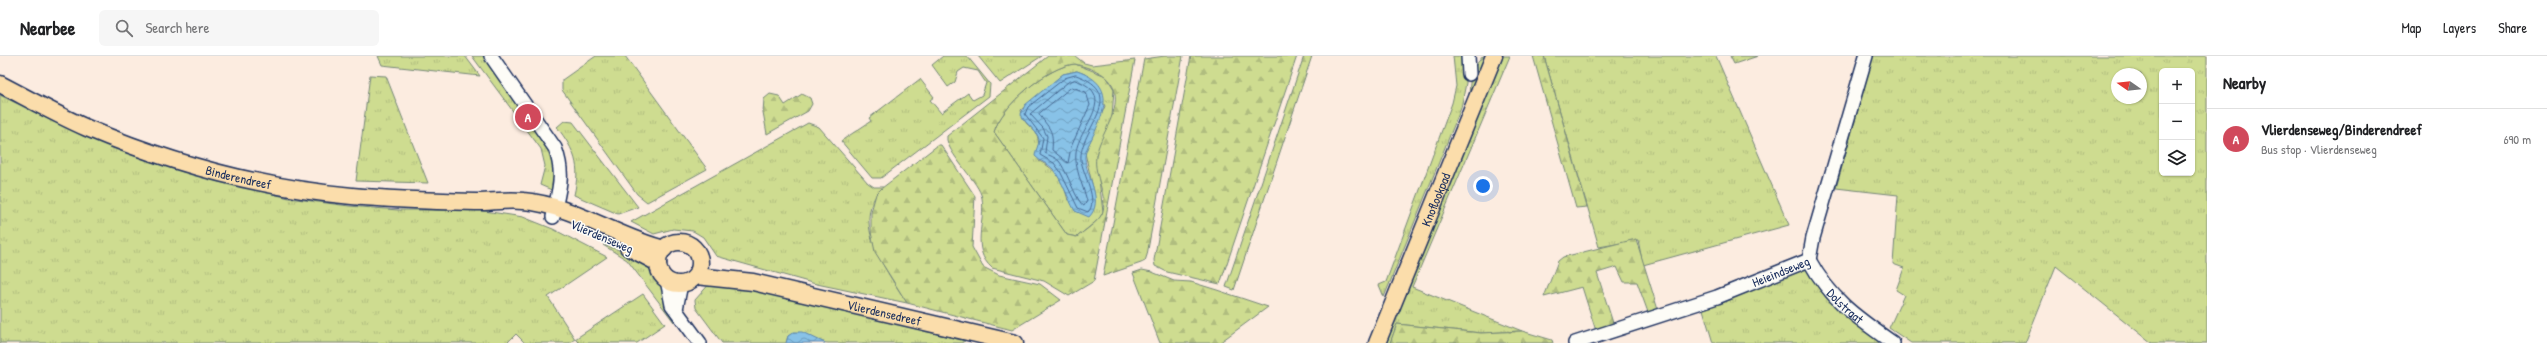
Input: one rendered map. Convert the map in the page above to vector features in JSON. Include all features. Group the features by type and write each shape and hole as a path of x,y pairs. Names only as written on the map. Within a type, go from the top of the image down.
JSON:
{"main road":[{"name":"Knoflookpad","path":"1377,343 1494,56"},
{"name":"Binderendreef","path":"0,84 100,133 144,150 240,178 351,196 416,201 523,201 554,212"},
{"name":"Vlierdenseweg","path":"554,212 651,246 661,256"},
{"path":"672,243 687,244 698,253 698,269 674,282 661,273 661,256 672,243"},
{"name":"Vlierdensedreef","path":"698,269 1015,343"}],"street":[{"path":"491,56 554,148 562,175 554,212"},
{"path":"1468,56 1469,74"},
{"name":"Heieindseweg","path":"1575,343 1718,297 1809,260 1813,238 1866,56"},
{"name":"Dolstraat","path":"1809,260 1822,283 1838,301 1893,343"},
{"path":"674,282 676,309 700,343"}],"green space":[{"path":"378,56 465,56 480,76 382,65"},
{"path":"472,56 486,56 526,110 555,162 554,191 540,185 545,166 541,149"},
{"path":"596,56 625,56 707,169 647,202 637,194 562,90 562,80"},
{"path":"943,56 967,56 990,84 989,96 881,178 872,178 841,141 871,121 869,118 920,79 934,97 930,100 941,113 968,93 973,100 982,95 986,83 978,71 964,68 958,72 955,82 948,87 932,65"},
{"path":"978,56 1042,56 1000,83"},
{"path":"1048,56 1075,56 1084,63 1092,65 1135,60 1094,281 1069,296 1044,281 992,268 985,261 980,244 983,207 980,192 954,154 947,140 947,136","holes":["1075,64 1097,71 1106,77 1113,86 1115,95 1113,113 1101,140 1096,157 1097,171 1104,200 1104,207 1100,217 1077,237 1067,235 994,132 998,122 1006,111 1027,89 1052,72 1064,66"]},
{"path":"1165,56 1183,56 1147,255 1145,261 1141,263 1103,276 1144,59"},
{"path":"1191,56 1297,56 1220,284 1167,272 1155,266 1154,260"},
{"path":"1304,56 1312,56 1234,290 1226,287"},
{"path":"1453,56 1465,56 1466,83 1461,108 1384,297 1379,285 1386,282 1452,103 1456,86"},
{"path":"1483,56 1489,56 1469,95 1471,71"},
{"path":"1500,56 1510,56 1412,287 1522,331 1481,333 1397,324 1390,343 1384,343"},
{"path":"1533,56 1544,56 1587,207 1576,208"},
{"path":"1544,56 1716,56 1789,225 1643,265 1638,240 1599,247"},
{"path":"1730,56 1758,56 1734,64"},
{"path":"1873,56 2207,56 2207,343 2152,343 2056,266 2025,343 1911,343 1889,328 1904,295 1896,290 1904,268 1893,264 1898,195 1836,188"},
{"path":"1075,64 1106,76 1114,89 1112,117 1096,155 1103,212 1099,219 1077,237 1067,235 994,132 998,122 1006,111 1027,89 1039,80 1064,66","holes":["1077,71 1085,74 1105,106 1085,153 1093,188 1068,200 1064,187 1055,172 1039,161 1039,144 1037,135 1025,121 1021,110 1063,74"]},
{"path":"370,75 386,76 428,183 356,181"},
{"path":"770,94 779,96 785,105 802,94 810,98 812,104 808,111 767,134 763,112 764,99"},
{"path":"0,95 46,118 98,141 149,161 216,180 289,198 349,206 398,210 478,210 523,217 553,229 607,257 548,297 575,339 569,343 525,343 516,334 507,343 0,343"},
{"path":"564,121 573,122 638,207 618,214 574,195 577,175 575,159 572,151 557,127"},
{"path":"808,123 819,127 868,183 874,187 883,187 873,201 869,215 870,231 874,246 881,261 907,303 812,283 716,256 703,237 693,231 673,229 654,234 631,222"},
{"path":"938,145 941,145 975,196 972,247 983,267 999,275 1040,284 1061,300 1012,330 907,303 875,252 871,232 871,212 876,194"},
{"path":"1636,239 1659,313 1649,315 1637,282 1624,282 1617,267 1597,273 1614,326 1596,331 1582,287 1544,297 1558,261 1563,257"},
{"path":"603,245 630,254 645,262 652,268 658,275 665,288 670,312 674,322 627,260"},
{"path":"1805,267 1808,268 1826,298 1885,343 1713,343 1702,306"},
{"path":"1142,270 1152,272 1174,281 1191,282 1268,307 1219,343 1160,343 1133,273"},
{"path":"712,281 828,307 965,341 961,343 828,343 803,334 794,333 788,336 786,343 722,343 696,308 695,300"},
{"path":"643,294 665,324 637,343 579,343 575,339"},
{"path":"1397,324 1481,333 1522,331 1552,340 1553,343 1390,343"}],"water":[{"path":"1077,71 1089,76 1097,83 1102,90 1104,98 1101,117 1085,155 1086,165 1095,196 1093,211 1089,217 1075,211 1060,179 1053,169 1035,156 1039,142 1038,136 1021,114 1025,105 1063,74"},
{"path":"794,332 802,332 825,343 786,343 788,336"}],"place":[{"name":"Vlierdenseweg/Binderendreef","path":"528,117"}]}
